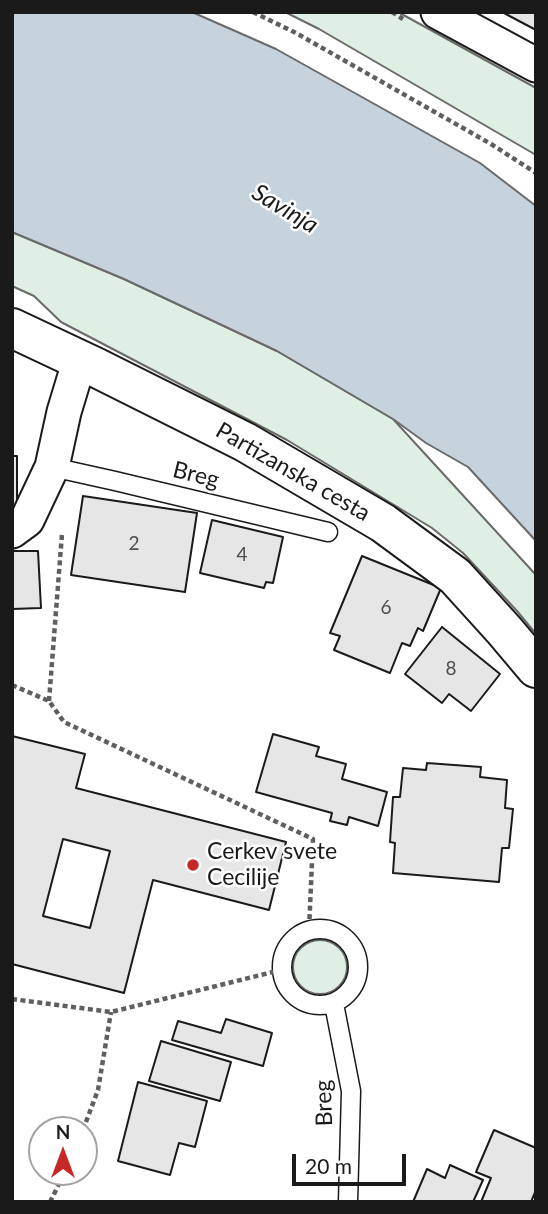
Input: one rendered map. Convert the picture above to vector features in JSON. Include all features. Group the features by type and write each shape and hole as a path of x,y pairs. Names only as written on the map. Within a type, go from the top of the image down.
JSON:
{"street":[{"path":"438,12 536,65"},
{"name":"Partizanska cesta","path":"12,328 245,442 383,523 455,576 536,668"},
{"path":"12,531 27,520 52,467 79,359"}],"lane":[{"name":"Breg","path":"52,467 328,532"},
{"path":"309,930 333,930 350,942 358,958 358,980 348,995 334,1004 307,1004 289,991 281,970 282,957 293,939 309,930"},
{"name":"Breg","path":"334,1004 351,1091 348,1202"}],"path":[{"path":"253,12 307,39 491,144 536,173"},
{"path":"49,701 63,527"},
{"path":"12,685 49,701 64,722 313,839 309,930"},
{"path":"12,999 111,1012 281,970"},
{"path":"88,1116 98,1090 111,1012"},
{"path":"50,1202 58,1186"}],"green space":[{"path":"285,12 398,12 536,88 536,155 319,29"},
{"path":"12,232 124,279 277,351 393,419 536,575 536,634 463,553 432,528 287,440 61,322 34,296 12,286"},
{"path":"320,940 339,948 347,967 339,986 320,994 301,986 293,967 301,948"}],"water":[{"name":"Savinja","path":"12,12 192,12 276,49 480,163 536,206 536,541 468,467 426,443 393,419 277,351 124,279 12,232"}],"building":[{"path":"502,12 536,12 536,30"},
{"path":"12,456 17,456 17,508 12,508"},
{"path":"83,496 197,513 185,592 71,575"},
{"path":"212,520 283,537 273,583 266,582 264,588 200,573"},
{"path":"12,551 38,551 41,608 12,609"},
{"path":"362,556 441,588 423,631 418,628 410,646 402,643 390,673 334,650 340,636 330,633"},
{"path":"442,627 500,674 471,711 449,694 442,703 405,674"},
{"path":"273,734 319,747 316,756 346,764 342,779 387,792 378,826 349,817 347,825 330,821 332,813 256,792"},
{"name":"Cerkev svete Cecilije","path":"12,736 85,754 76,788 286,842 269,910 153,880 124,993 12,964","holes":["63,839 110,851 90,928 43,916"]},
{"path":"427,763 481,767 480,777 507,780 505,808 513,809 509,848 502,848 499,882 393,873 395,843 390,842 393,797 400,797 403,768 426,770"},
{"path":"226,1019 272,1033 263,1066 172,1040 178,1021 221,1033"},
{"path":"161,1041 231,1062 220,1101 149,1081"},
{"path":"138,1082 207,1101 195,1147 179,1143 170,1175 118,1161"},
{"path":"494,1130 536,1148 536,1190 531,1202 481,1202 491,1178 476,1172"},
{"path":"450,1165 483,1180 473,1202 413,1202 427,1169 445,1178"}],"place":[{"name":"Cerkev svete Cecilije","path":"193,865"}]}
